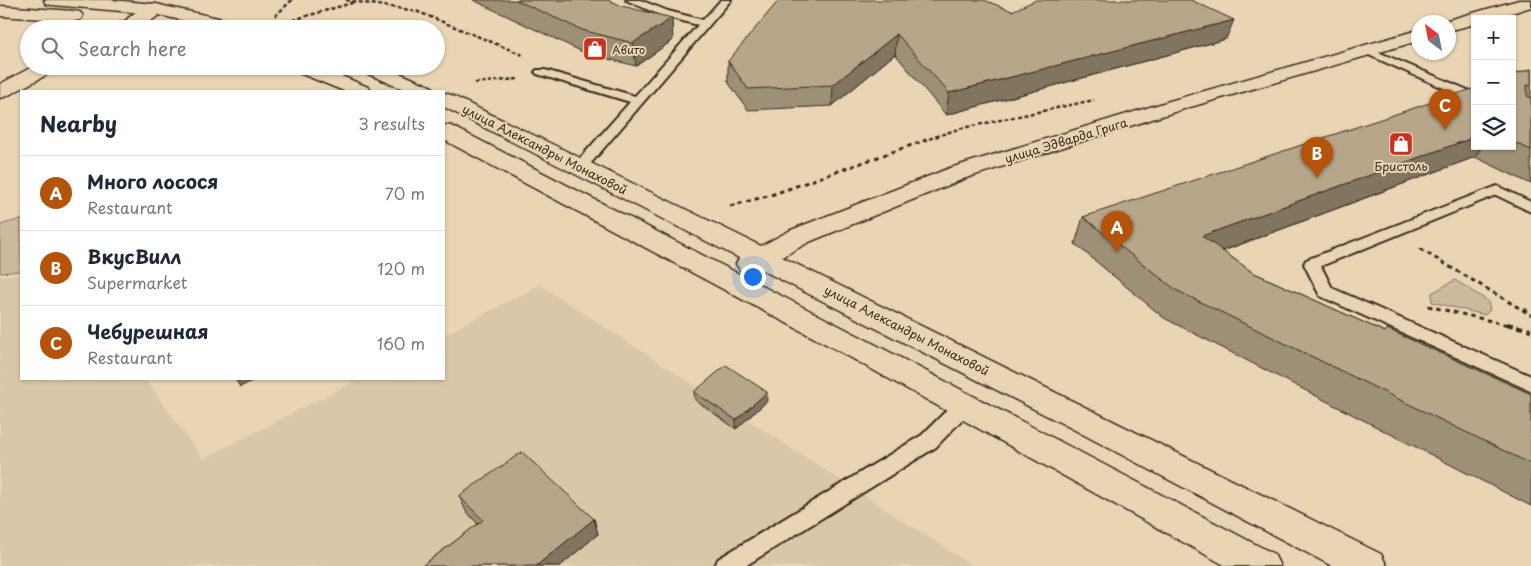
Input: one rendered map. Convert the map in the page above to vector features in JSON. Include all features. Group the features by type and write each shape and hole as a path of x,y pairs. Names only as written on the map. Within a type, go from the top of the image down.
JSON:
{"main road":[{"path":"52,0 162,5 213,20"},
{"path":"1456,24 1531,2"},
{"path":"137,20 162,5"},
{"path":"0,11 76,20"},
{"name":"улица Эдварда Грига","path":"727,280 760,256 800,236 958,174 1180,104 1411,37"},
{"path":"0,92 32,75"},
{"path":"321,75 359,90"},
{"path":"387,75 423,90"},
{"name":"улица Александры Монаховой","path":"445,100 1083,418 1368,566"},
{"path":"445,131 964,405 1261,566"}],"lane":[{"path":"631,0 664,13 705,24"},
{"path":"580,167 726,0"},
{"path":"1366,50 1471,96"},
{"path":"541,72 638,101"},
{"path":"1531,208 1497,190 1312,264 1326,292 1531,384"},
{"path":"726,566 929,442 964,405"}],"path":[{"path":"275,16 292,0"},
{"path":"346,0 422,12 441,20"},
{"path":"293,20 356,2"},
{"path":"445,22 539,62 543,66 541,72 511,80 467,83"},
{"path":"730,206 771,195 958,129 1094,100"},
{"path":"1393,232 1531,315"},
{"path":"1522,310 1531,310"}],"shaded area":[{"path":"20,219 20,271 0,273 0,225"},
{"path":"20,274 20,380 146,380 203,459 357,380 445,380 445,334 540,285 973,566 0,566 0,276"},
{"path":"1455,280 1488,301 1490,310 1485,315 1432,302 1432,293"}],"building":[{"path":"516,0 609,0 622,6 672,18 633,43 582,30"},
{"path":"779,0 984,0 1012,11 1036,0 1191,0 1234,20 949,93 897,34 833,85 748,89 728,61"},
{"path":"1531,69 1531,86 1527,85 1527,96 1531,98 1531,150 1516,143 1516,74"},
{"path":"1471,89 1471,138 1202,236 1252,272 1385,332 1387,329 1531,394 1531,464 1176,290 1083,217"},
{"path":"726,365 767,392 736,420 694,392"},
{"path":"522,452 594,519 536,566 422,566 483,520 459,496"}],"place":[{"name":"Авито","path":"595,49"},
{"name":"Чебурешная","path":"1445,130"},
{"name":"Бристоль","path":"1401,144"},
{"name":"ВкусВилл","path":"1317,178"},
{"name":"Много лосося","path":"1117,252"}]}
